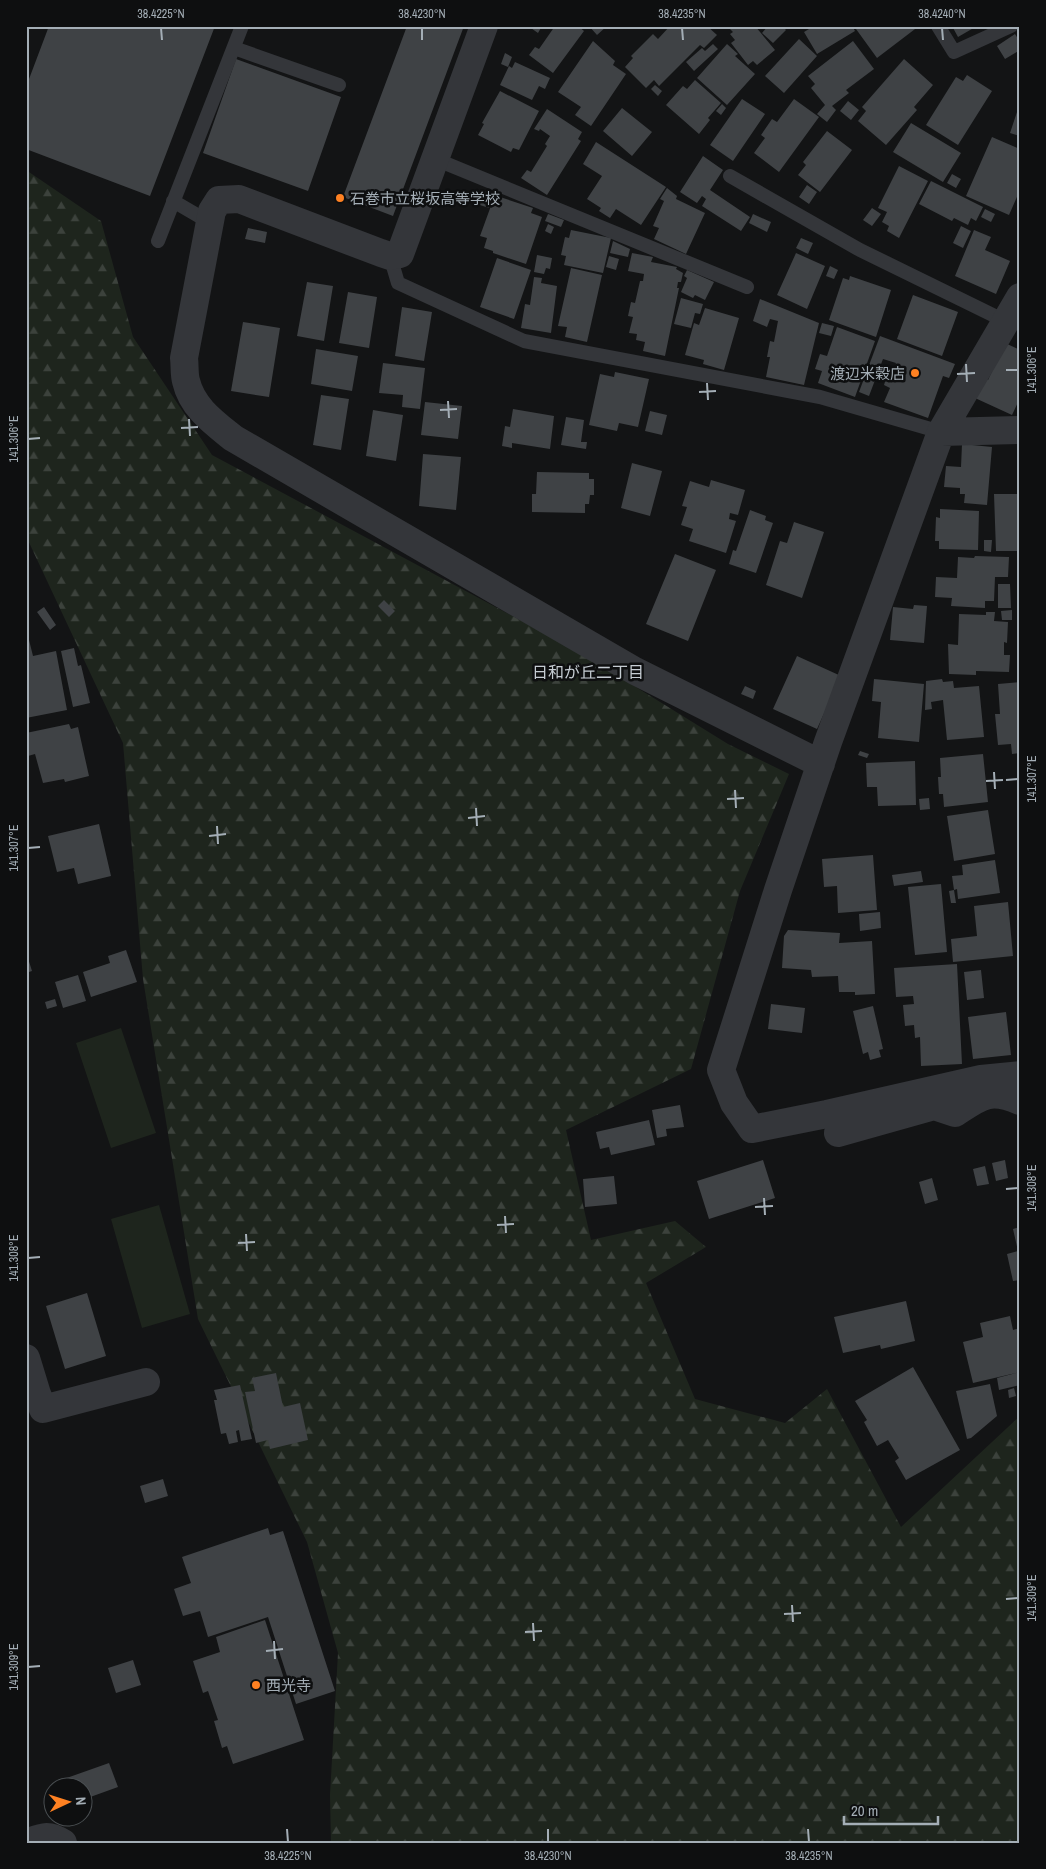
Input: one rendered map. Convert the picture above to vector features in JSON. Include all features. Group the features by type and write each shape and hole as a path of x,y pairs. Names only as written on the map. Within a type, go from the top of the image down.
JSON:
{"street":[{"path":"484,26 400,254 390,256 239,199 219,200 212,211 209,222 184,358 186,382 195,404 206,416 233,438 635,671 821,764"},
{"path":"1020,297 941,432 821,764 778,890 721,1070 734,1103 752,1129 981,1079 1020,1075"},
{"path":"941,432 1020,430"},
{"path":"838,1133 934,1106 956,1113 981,1096 1004,1094 1020,1101"},
{"path":"26,1358 32,1396 43,1409 146,1382"},
{"path":"26,1843 46,1836 55,1837 63,1843"}],"lane":[{"path":"158,241 242,26"},
{"path":"938,26 954,52 1011,26"},
{"path":"234,48 339,85"},
{"path":"435,158 747,287"},
{"path":"730,176 860,250 1005,321"},
{"path":"174,201 209,222"},
{"path":"390,256 398,283 524,341 820,397 941,432"}],"green space":[{"path":"26,170 101,221 133,337 212,455 576,650 728,744 789,774 740,891 691,1069 566,1130 591,1240 675,1221 706,1247 646,1283 695,1399 785,1423 827,1389 901,1527 1020,1416 1020,1843 331,1843 330,1795 338,1653 307,1542 198,1319 143,979 123,743 26,536"},
{"path":"121,1028 156,1133 111,1148 76,1043"},
{"path":"159,1205 190,1314 142,1328 111,1219"}],"building":[{"path":"49,26 215,26 150,196 26,149 26,87"},
{"path":"407,26 464,26 393,216 343,197"},
{"path":"528,26 542,26 538,33"},
{"path":"555,26 578,26 584,31 553,73 529,55 535,47 539,49"},
{"path":"589,26 607,26 597,35"},
{"path":"670,26 707,26 717,35 704,48 700,45 659,86 654,80 646,88 625,67 633,58 631,56 653,34 658,39"},
{"path":"727,26 755,26 775,50 757,65 753,61 748,65 731,43 735,40 730,34 733,32"},
{"path":"768,26 782,26 786,30 773,43 762,33"},
{"path":"814,26 852,26 855,31 817,54 804,32"},
{"path":"860,26 919,26 877,58 856,29"},
{"path":"952,26 977,26 958,37"},
{"path":"1015,34 1020,42 1020,50 1005,59 997,46"},
{"path":"799,39 817,56 784,93 765,76"},
{"path":"593,41 615,61 613,65 626,74 591,126 575,115 581,107 558,92"},
{"path":"853,41 874,69 846,90 849,93 832,106 836,110 827,122 817,114 825,105 811,88 815,84 808,76"},
{"path":"713,44 718,49 694,71 686,62 702,48 705,51"},
{"path":"727,44 738,54 735,56 755,74 727,105 697,78"},
{"path":"505,53 512,57 508,67 501,64"},
{"path":"236,59 341,97 308,191 203,153"},
{"path":"904,59 933,85 914,107 917,110 886,145 858,121 866,111 862,107"},
{"path":"515,62 550,78 545,89 539,86 532,100 500,85 509,66 512,68"},
{"path":"967,75 992,91 958,145 926,125 956,77 963,81"},
{"path":"695,80 721,103 708,118 710,120 699,134 666,105 683,86 687,89"},
{"path":"655,85 662,91 658,96 651,89"},
{"path":"500,91 539,111 519,150 513,148 511,152 478,135 484,124 482,123"},
{"path":"742,99 765,114 733,161 710,145"},
{"path":"794,99 819,117 779,172 754,153 765,138 761,135 772,119 777,122"},
{"path":"848,101 859,110 851,120 840,111"},
{"path":"1020,103 1020,136 1010,133"},
{"path":"722,104 726,108 721,115 716,111"},
{"path":"622,108 652,132 632,156 603,131"},
{"path":"547,109 582,132 578,139 581,141 547,195 521,178 527,170 531,172 547,146 545,144 550,136 540,129 539,131 534,129"},
{"path":"911,123 961,153 943,182 893,152"},
{"path":"827,131 852,150 820,192 798,175 806,165 803,162"},
{"path":"992,137 1020,149 1020,190 1009,215 966,196"},
{"path":"596,142 666,187 641,225 616,209 610,218 599,211 601,208 587,199 602,176 583,164"},
{"path":"703,156 723,170 710,190 750,217 741,231 702,206 706,199 702,196 697,203 680,192"},
{"path":"899,166 928,181 899,238 887,231 889,226 882,222 887,212 878,208"},
{"path":"952,174 961,179 956,188 947,183"},
{"path":"931,181 983,207 976,221 971,218 968,225 954,218 952,221 919,204"},
{"path":"807,185 817,192 809,204 799,197"},
{"path":"667,188 677,196 676,199 705,213 686,254 654,239 659,228 653,226 664,201 660,199"},
{"path":"482,190 494,194 489,208 477,204"},
{"path":"500,197 533,208 531,213 542,217 526,264 484,248 487,238 480,236 492,203 497,205"},
{"path":"872,208 881,214 872,226 863,220"},
{"path":"985,209 995,214 991,222 981,217"},
{"path":"548,214 564,220 561,227 545,221"},
{"path":"753,214 771,222 767,232 749,223"},
{"path":"548,224 554,227 551,234 545,231"},
{"path":"961,226 971,231 963,248 953,243"},
{"path":"248,228 267,232 265,243 245,239"},
{"path":"571,230 611,238 603,273 564,265 566,256 561,255 565,237 569,238"},
{"path":"974,230 991,237 985,250 1010,261 996,294 955,276"},
{"path":"801,238 813,243 808,254 796,248"},
{"path":"613,241 630,249 628,257 610,253"},
{"path":"632,253 653,257 651,262 677,267 676,269 683,273 681,282 678,282 677,288 679,288 665,356 643,351 645,342 636,340 637,334 629,333 633,317 628,316 631,302 635,303 640,281 643,281 644,274 628,271"},
{"path":"796,253 825,266 807,309 777,295"},
{"path":"537,255 552,258 550,269 546,268 544,274 534,272"},
{"path":"609,256 619,259 616,270 606,267"},
{"path":"497,258 531,270 514,319 480,307"},
{"path":"830,266 838,270 834,279 826,276"},
{"path":"571,268 602,275 587,342 565,337 567,327 558,326"},
{"path":"687,270 714,282 705,300 695,295 693,298 681,292 687,278 684,276"},
{"path":"850,276 891,290 876,337 829,320 843,278 849,280"},
{"path":"534,277 542,278 541,283 557,286 551,333 521,328 525,304 530,305"},
{"path":"307,282 333,286 324,341 297,336"},
{"path":"348,292 377,297 369,348 339,343"},
{"path":"913,295 958,312 942,356 897,339"},
{"path":"681,298 703,304 700,314 695,313 691,328 674,324"},
{"path":"760,299 819,323 804,385 766,377 770,357 767,357 770,341 774,342 778,321 770,319 767,327 753,321"},
{"path":"402,307 432,312 424,361 395,356"},
{"path":"705,308 739,318 724,370 703,364 704,360 685,355 694,323 699,325"},
{"path":"243,322 280,328 269,397 231,391"},
{"path":"822,323 834,326 831,336 819,333"},
{"path":"837,327 875,341 855,397 818,383 822,371 815,369 820,354 827,356"},
{"path":"880,336 955,364 949,378 943,376 928,418 884,402 890,388 884,385 889,369 893,371 896,363 883,359 869,396 859,392"},
{"path":"1005,343 1020,350 1020,398 1012,415 975,398 984,378 988,380"},
{"path":"316,349 358,356 352,391 311,384"},
{"path":"383,363 425,368 420,409 402,407 403,395 379,393"},
{"path":"615,372 649,379 638,427 619,423 617,431 589,425 600,374 614,377"},
{"path":"321,395 349,399 341,450 313,445"},
{"path":"425,402 462,406 458,439 421,435"},
{"path":"513,409 554,416 550,449 512,443 512,448 502,446 505,426 510,427"},
{"path":"373,410 403,415 396,461 366,456"},
{"path":"650,411 667,415 662,435 645,431"},
{"path":"566,417 584,420 581,442 587,442 586,449 561,445"},
{"path":"962,444 992,447 987,505 964,503 965,494 960,494 960,488 944,487 946,466 961,467"},
{"path":"423,454 461,457 456,510 419,506"},
{"path":"632,463 662,471 650,516 621,508"},
{"path":"537,472 589,473 589,479 594,479 594,495 590,495 589,504 585,504 585,513 532,512 532,494 536,494"},
{"path":"711,480 745,490 738,515 730,513 729,519 736,521 726,553 689,541 693,529 681,525 687,507 682,506 690,481 709,487"},
{"path":"994,494 1020,494 1020,551 996,551"},
{"path":"940,509 979,511 978,550 939,549 939,541 935,541 936,517 940,518"},
{"path":"750,510 766,516 765,520 773,523 756,573 729,564 733,550 736,551"},
{"path":"794,522 824,532 802,598 766,585 780,541 787,543"},
{"path":"984,540 992,540 991,552 984,551"},
{"path":"675,554 716,570 688,641 646,624"},
{"path":"975,556 1009,557 1008,577 995,577 994,601 985,601 985,608 951,606 952,598 935,597 936,577 957,578 958,557 974,558"},
{"path":"998,584 1010,584 1011,608 998,608"},
{"path":"384,600 395,611 389,617 378,606"},
{"path":"914,605 927,606 924,643 890,640 893,607 913,609"},
{"path":"44,607 56,625 50,630 37,612"},
{"path":"1012,610 1012,620 1002,620 1001,611"},
{"path":"986,612 995,612 994,621 1008,622 1007,643 1004,642 1004,655 1010,655 1009,672 976,671 976,675 949,674 948,644 958,645 959,614 986,615"},
{"path":"26,628 33,656 56,651 67,710 26,718"},
{"path":"74,648 78,666 81,665 90,703 73,707 61,651"},
{"path":"797,656 841,676 817,729 773,709"},
{"path":"874,679 924,684 919,742 878,738 881,702 872,701"},
{"path":"942,679 943,682 953,681 954,688 979,686 984,737 947,740 943,700 931,702 932,709 925,710 926,681"},
{"path":"1020,682 1020,753 1012,754 1011,744 998,745 995,714 1000,714 998,684"},
{"path":"745,686 756,691 753,699 741,694"},
{"path":"69,724 71,729 78,727 89,776 65,782 64,779 43,783 35,754 28,756 26,733"},
{"path":"860,751 869,754 867,758 858,755"},
{"path":"983,754 988,802 944,807 943,794 939,794 938,777 941,777 940,758"},
{"path":"915,761 916,805 878,806 877,787 867,787 866,763"},
{"path":"929,798 930,809 920,810 919,799"},
{"path":"988,810 995,854 954,861 947,816"},
{"path":"99,824 111,876 78,884 74,868 57,872 48,836"},
{"path":"873,855 877,910 838,913 837,886 824,887 822,859"},
{"path":"995,860 1000,893 958,899 957,889 954,890 952,876 963,875 962,865"},
{"path":"921,871 923,882 894,886 892,875"},
{"path":"941,884 947,952 915,955 908,887"},
{"path":"954,890 956,903 951,903 949,891"},
{"path":"1008,902 1013,956 953,962 951,939 977,936 974,906"},
{"path":"880,912 881,928 860,931 859,914"},
{"path":"788,930 840,933 839,943 872,941 875,994 855,995 855,992 839,992 838,976 812,977 811,970 782,968 784,936"},
{"path":"126,950 137,982 91,997 83,972 110,963 108,956"},
{"path":"26,952 32,971 26,973"},
{"path":"957,964 962,1064 921,1066 920,1037 915,1038 914,1025 905,1026 903,1005 914,1004 913,996 896,997 894,968"},
{"path":"981,970 984,998 967,1000 964,972"},
{"path":"78,975 86,1001 63,1008 55,982"},
{"path":"55,999 57,1006 47,1009 45,1002"},
{"path":"771,1004 805,1008 802,1033 768,1029"},
{"path":"873,1006 883,1049 879,1050 881,1057 870,1060 868,1052 863,1054 853,1011"},
{"path":"1006,1012 1011,1055 973,1059 968,1017"},
{"path":"680,1105 684,1127 666,1129 667,1136 657,1138 652,1110"},
{"path":"649,1120 655,1145 611,1155 609,1147 600,1149 596,1132"},
{"path":"763,1160 775,1198 709,1219 697,1181"},
{"path":"1005,1160 1008,1178 996,1181 992,1163"},
{"path":"985,1166 989,1184 977,1186 973,1169"},
{"path":"614,1176 617,1204 585,1207 583,1179"},
{"path":"932,1178 938,1200 925,1204 919,1182"},
{"path":"1020,1227 1020,1280 1013,1281 1007,1254 1018,1251 1013,1229"},
{"path":"87,1293 106,1356 65,1369 46,1306"},
{"path":"906,1301 915,1341 881,1349 880,1345 843,1353 834,1317"},
{"path":"1010,1316 1013,1330 1020,1328 1020,1372 973,1383 963,1342 983,1337 980,1323"},
{"path":"913,1367 960,1450 906,1480 895,1461 899,1458 888,1440 877,1446 864,1422 867,1420 855,1401"},
{"path":"1020,1372 1020,1385 999,1390 997,1378"},
{"path":"276,1373 283,1407 300,1403 308,1440 270,1449 268,1440 256,1443 245,1392 255,1391 252,1378"},
{"path":"990,1384 997,1416 971,1438 967,1439 956,1391"},
{"path":"240,1385 252,1439 241,1441 239,1430 236,1431 238,1442 229,1444 226,1433 221,1434 214,1400 217,1400 214,1390"},
{"path":"1014,1388 1016,1396 1009,1398 1008,1390"},
{"path":"163,1479 168,1496 145,1503 140,1486"},
{"path":"268,1528 270,1535 283,1531 335,1691 296,1704 268,1617 208,1637 200,1611 183,1616 174,1589 191,1583 182,1557"},
{"path":"265,1620 304,1740 233,1764 227,1746 222,1748 214,1721 218,1720 208,1691 203,1693 193,1661 220,1652 216,1637"},
{"path":"133,1660 141,1685 116,1693 108,1668"},
{"path":"109,1763 118,1787 92,1796 92,1776 72,1776"}],"place":[{"name":"石巻市立桜坂高等学校","path":"340,198"},
{"name":"渡辺米穀店","path":"915,373"},
{"name":"西光寺","path":"256,1685"}],"district":[{"name":"日和が丘二丁目","path":"588,672"}]}
